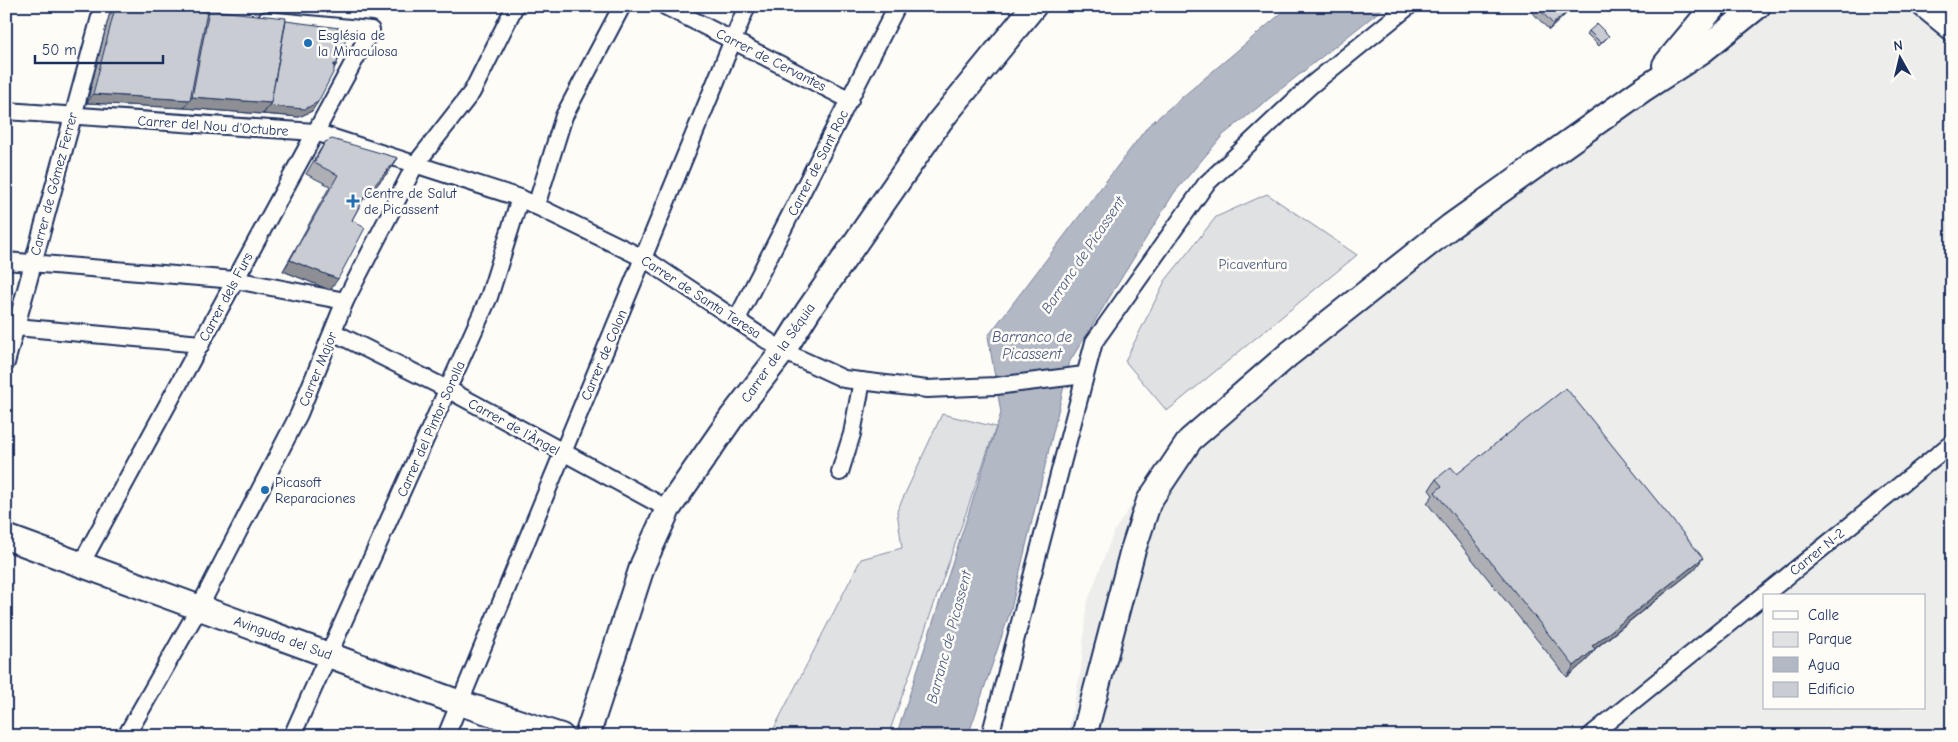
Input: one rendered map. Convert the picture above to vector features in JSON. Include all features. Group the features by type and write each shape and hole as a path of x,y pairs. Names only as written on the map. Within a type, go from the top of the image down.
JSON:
{"street":[{"name":"Carrer de Gómez Ferrer","path":"6,363 103,6"},
{"name":"Carrer Major","path":"126,736 200,606 299,414 345,301 415,165 472,92 515,6"},
{"path":"536,206 564,116 622,6"},
{"name":"Carrer de Cervantes","path":"665,6 850,100"},
{"name":"Carrer de Colon","path":"446,736 747,6"},
{"name":"Carrer de Sant Roc","path":"737,320 897,6"},
{"name":"Carrer de la Séquia","path":"587,736 643,564 668,510 732,417 783,350 940,121 1034,6"},
{"path":"990,736 1094,342 1206,184 1310,86 1408,6"},
{"path":"1642,90 1689,39 1714,6"},
{"path":"1084,736 1132,553 1149,502 1190,440 1290,354 1450,226 1642,90 1702,51 1758,6"},
{"path":"1925,6 1952,28"},
{"path":"183,10 204,11"},
{"name":"Carrer dels Furs","path":"81,564 371,30 248,18"},
{"name":"Carrer del Nou d'Octubre","path":"6,112 315,132 415,165"},
{"name":"Carrer de Santa Teresa","path":"415,165 520,198 644,259 783,350 844,379 927,389 996,386 1084,375"},
{"name":"Carrer del Pintor Sorolla","path":"292,736 449,390 489,297 520,198"},
{"path":"6,262 235,280 345,301"},
{"path":"16,327 201,344"},
{"name":"Carrer de l'Àngel","path":"333,332 449,390 562,454 668,510"},
{"path":"840,472 852,434 862,381"},
{"name":"Carrer N-2","path":"1765,594 1952,443"},
{"name":"Avinguda del Sud","path":"6,537 200,606 460,703 562,736"},
{"name":"Carrer N-2","path":"1590,736 1763,596"}],"shaded area":[{"path":"1782,6 1952,6 1952,736 1067,736 1081,669 1086,606 1114,531 1161,462 1429,259"}],"green space":[{"name":"Picaventura","path":"1267,194 1357,255 1167,411 1125,361 1165,281 1216,217"},
{"path":"942,414 996,427 888,736 770,736 861,559 902,548 897,511"}],"water":[{"name":"Barranco de Picassent","path":"1290,6 1386,6 1223,135 1174,193 1070,361 1011,609 968,736 896,736 1001,413 988,336 1148,126"}],"building":[{"path":"117,6 158,6 207,12 190,100 93,94"},
{"path":"1536,6 1568,6 1570,9 1553,24"},
{"path":"209,10 286,18 271,103 192,97"},
{"path":"286,21 347,29 344,51 341,51 341,58 338,58 337,64 334,64 334,71 318,102 305,109 269,106"},
{"path":"1597,24 1609,36 1601,43 1589,31"},
{"path":"332,139 398,158 373,187 370,186 352,220 365,228 338,279 290,260 338,175 314,163 325,142"},
{"path":"1566,388 1703,558 1592,646 1595,649 1574,666 1435,492 1442,486 1436,479 1451,467 1457,474"}],"place":[{"name":"Església de la Miraculosa","path":"308,43"},
{"name":"Centre de Salut de Picassent","path":"353,201"},
{"name":"Picasoft Reparaciones","path":"265,490"}],"water label":[{"name":"Barranc de Picassent","path":"1083,255"},
{"name":"Barranc de Picassent","path":"949,637"}]}
